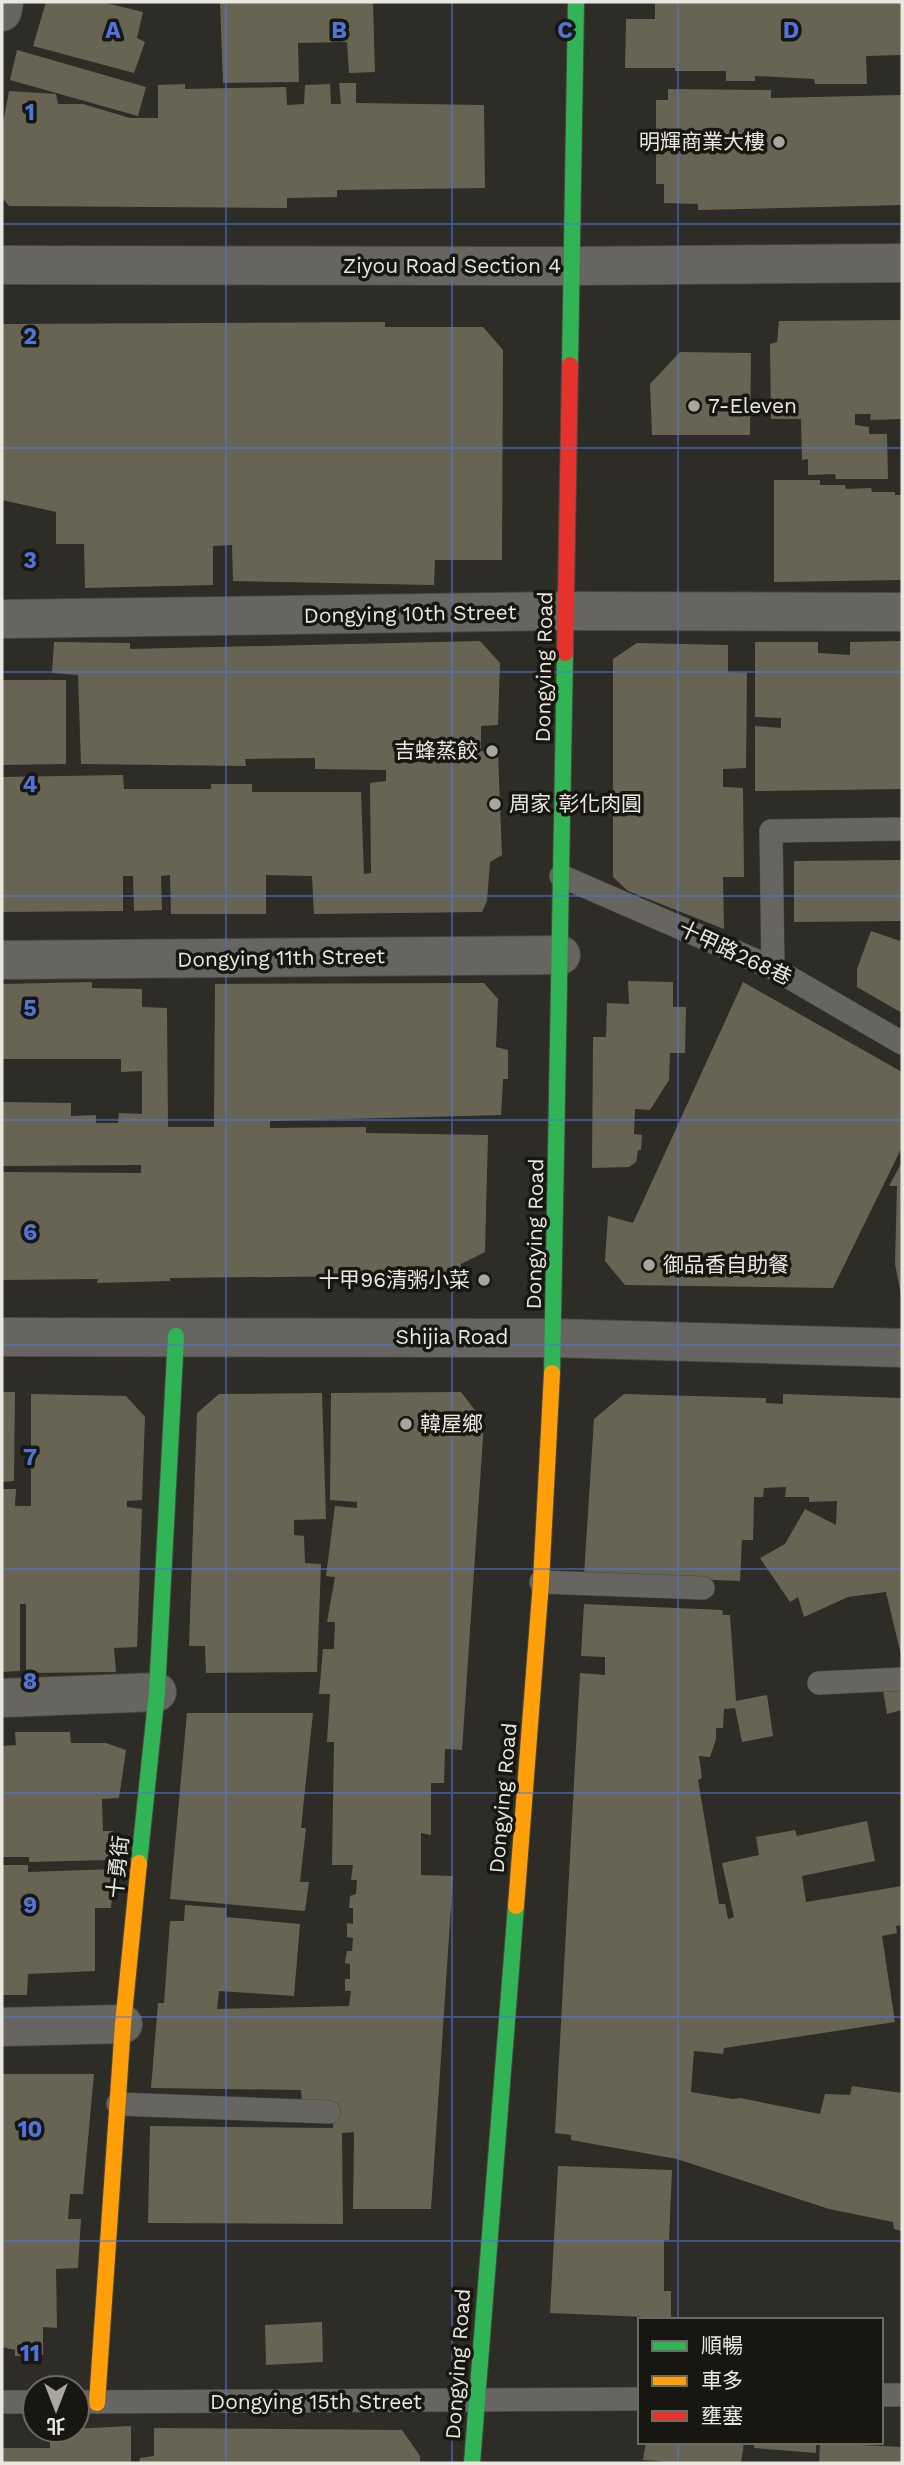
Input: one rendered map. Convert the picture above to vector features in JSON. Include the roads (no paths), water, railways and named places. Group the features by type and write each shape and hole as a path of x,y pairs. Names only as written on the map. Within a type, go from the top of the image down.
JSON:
{"street":[{"path":"2,12 4,2"},
{"name":"Dongying Road","path":"472,2463 541,1582 554,1338 576,2"},
{"name":"Ziyou Road Section 4","path":"2,265 573,266 902,263"},
{"name":"Dongying 10th Street","path":"2,619 566,611 902,612"},
{"name":"Dongying 11th Street","path":"2,960 561,955"},
{"name":"十勇街","path":"90,2374 157,1692 176,1336"},
{"name":"Shijia Road","path":"2,1337 554,1338 902,1348"},
{"path":"2,1698 157,1692"},
{"path":"2,2027 123,2024"}],"lane":[{"path":"773,968 771,831 902,829"},
{"name":"十甲路268巷","path":"561,876 773,968 902,1043"},
{"path":"541,1582 703,1588"},
{"path":"819,1684 902,1679"},
{"path":"118,2104 329,2112"},
{"path":"883,2395 902,2395"},
{"name":"Dongying 15th Street","path":"91,2403 638,2399"},
{"path":"2,2402 21,2402"}],"place":[{"name":"明輝商業大樓","path":"779,142"},
{"name":"7-Eleven","path":"694,406"},
{"name":"吉蜂蒸餃","path":"492,751"},
{"name":"周家 彰化肉圓","path":"495,804"},
{"name":"御品香自助餐","path":"649,1265"},
{"name":"十甲96清粥小菜","path":"484,1280"},
{"name":"韓屋鄉","path":"406,1424"}]}
